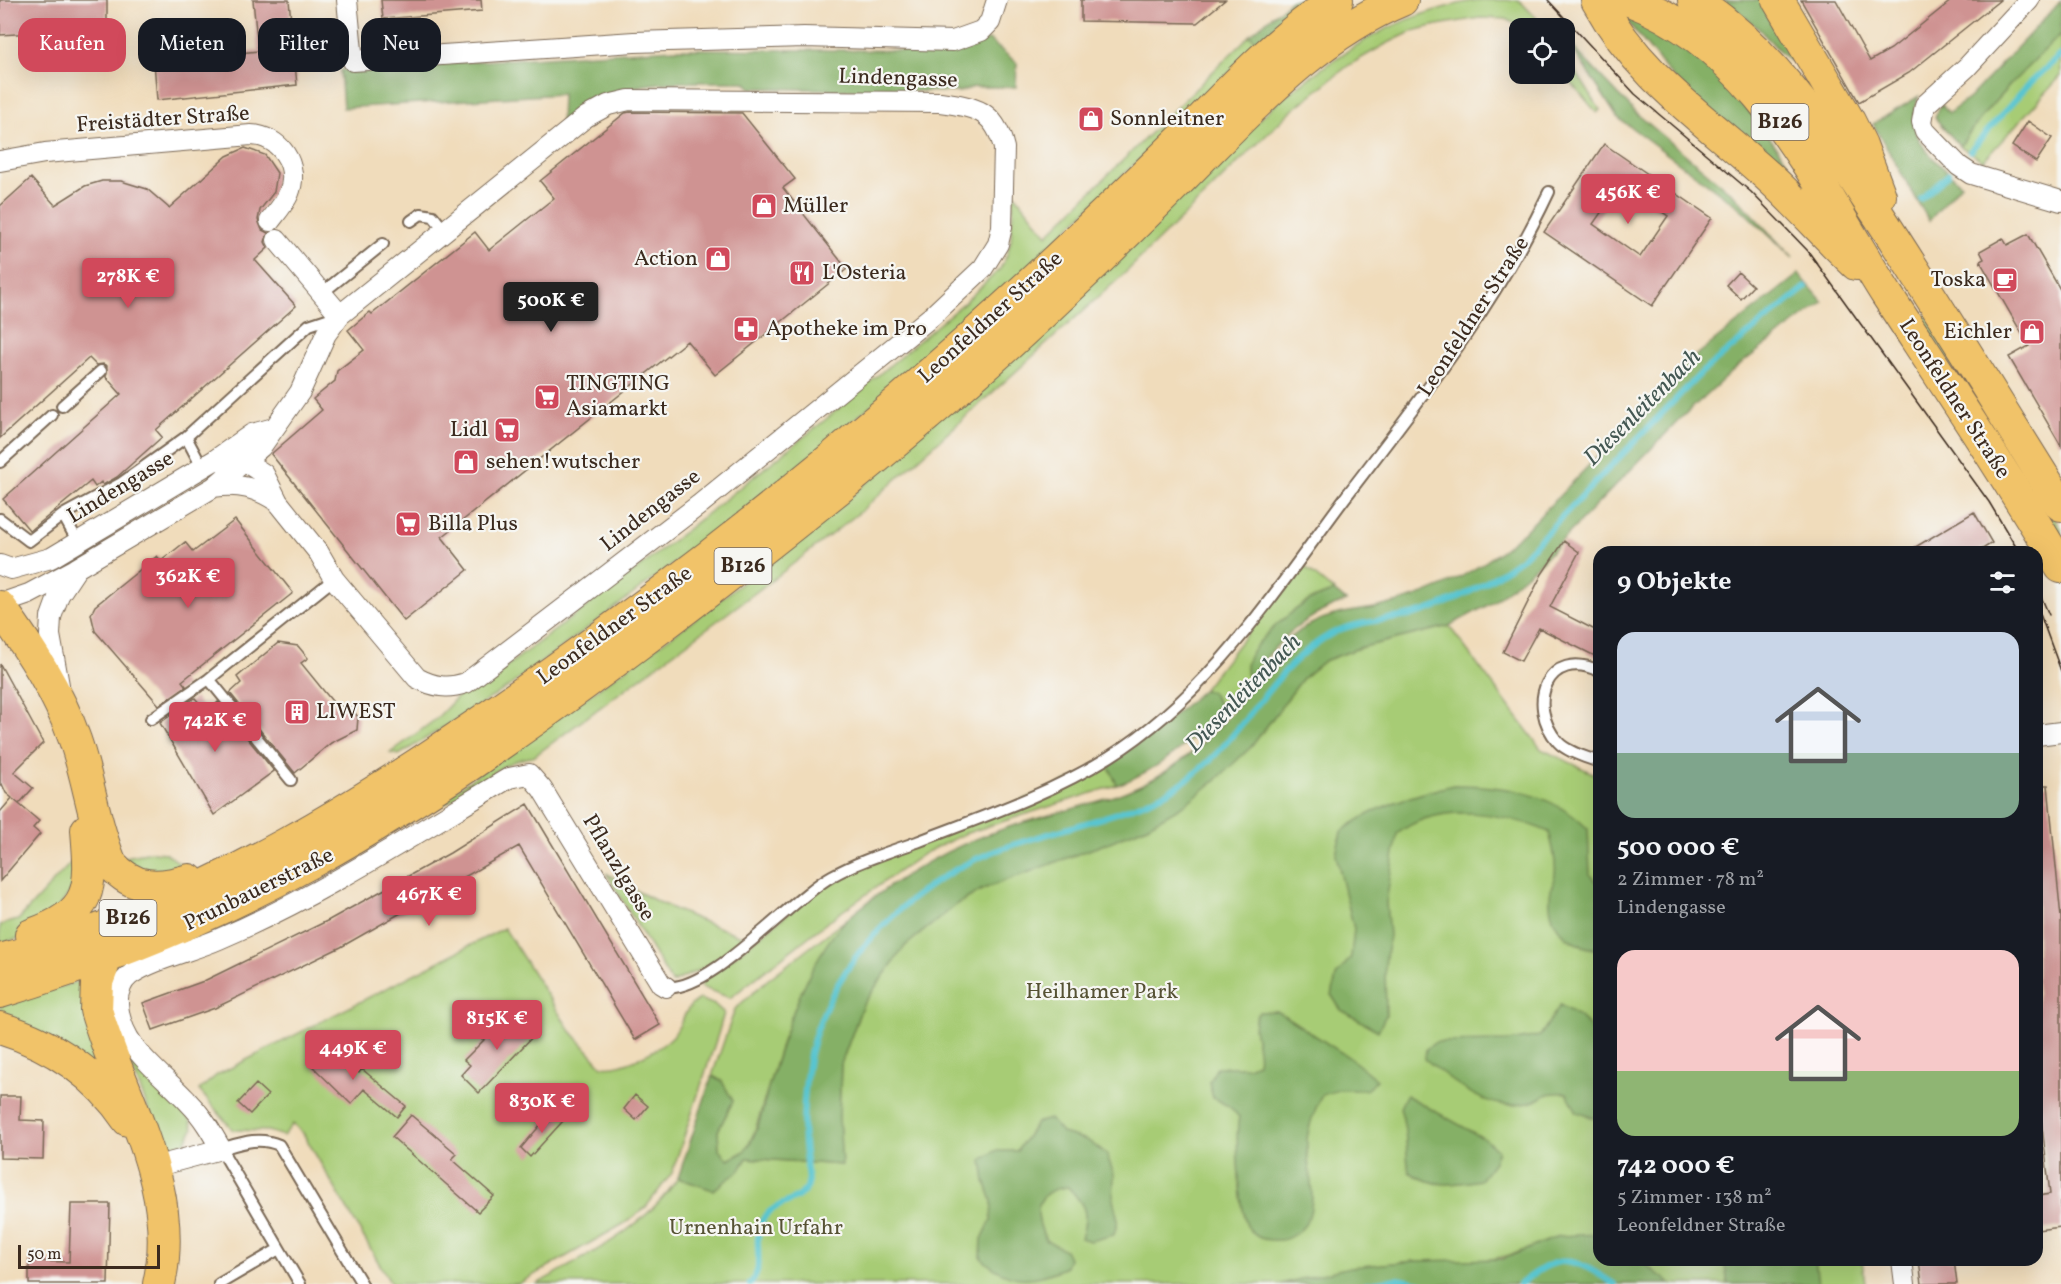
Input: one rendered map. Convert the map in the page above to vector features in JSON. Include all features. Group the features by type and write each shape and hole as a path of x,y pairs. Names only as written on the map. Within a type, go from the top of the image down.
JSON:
{"main road":[{"name":"Leonfeldner Straße","path":"0,960 63,942 127,919 250,863 312,830 434,754 608,633 745,528 897,403 1080,238 1249,71 1301,26 1337,0"},
{"name":"Leonfeldner Straße","path":"107,955 242,897 380,823 510,737 628,652 855,477 1003,349 1298,65 1362,19 1402,0"},
{"path":"1597,0 1622,42 1661,84 1773,181 1884,289"},
{"name":"Leonfeldner Straße","path":"1630,0 1674,20 1702,40 1732,65 1756,91 1807,162 1884,289 2061,567"},
{"name":"Leonfeldner Straße","path":"1694,0 1746,38 1803,105 1898,245 2061,505"},
{"path":"1778,0 1861,145 1898,245"},
{"path":"0,605 29,648 64,711 111,864 133,882 164,887 250,863"},
{"path":"0,954 23,938 61,921 85,898 91,871 86,781"},
{"path":"107,955 95,991 96,1010 151,1159 164,1229 159,1284"},
{"name":"B126","path":"0,992 107,955"},
{"path":"0,1028 56,1050 81,1070 123,1113 151,1159"}],"street":[{"path":"347,0 353,61 642,41 804,38 953,41 971,36 990,22 997,0"},
{"path":"2029,0 1967,67 1924,105 1922,122 1933,140 1959,166 1971,174 2061,201"},
{"name":"Lindengasse","path":"0,605 29,594 77,568 214,487 244,461 261,447 300,392 326,334 340,315 586,117 608,105 629,100 940,102 969,105 994,123 1004,148 1002,227 998,244 984,268 932,316 777,442 483,672 451,688 432,686 417,678 334,579 319,553 278,502 264,474 244,461"},
{"name":"Freistädter Straße","path":"0,161 45,153 251,135 267,137 285,152 292,174 289,193 270,221"},
{"path":"277,240 340,315"},
{"name":"Lindengasse","path":"0,605 18,583 51,558 209,464 252,434 274,428"},
{"path":"209,464 244,461"},
{"name":"Lindengasse","path":"214,487 233,484 249,487 278,502"},
{"name":"Lindengasse","path":"0,565 11,569 51,558"},
{"name":"Lindengasse","path":"64,711 52,646 51,617 59,595 77,568"},
{"path":"2043,734 2061,732"},
{"name":"Pflanzlgasse","path":"529,774 542,789 661,984 666,987"},
{"name":"Prunbauerstraße","path":"221,1149 200,1115 145,1061 125,1030 118,1001 125,980 144,968 195,950 278,911 375,858 509,778 529,774"},
{"path":"151,1159 221,1149"},
{"path":"1903,1266 1905,1284"}],"lane":[{"name":"Leonfeldner Straße","path":"666,987 676,989 689,984 729,958 807,892 830,877 853,866 996,812 1072,777 1134,741 1186,698 1236,643 1438,375 1503,281 1549,192"},
{"path":"411,221 421,214 433,216 445,231"},
{"path":"322,293 383,244"},
{"path":"0,519 29,541 63,515 120,484 186,436 309,325 340,315"},
{"path":"62,406 101,371"},
{"path":"0,462 52,415"},
{"path":"186,436 209,464"},
{"path":"63,515 78,542"},
{"path":"151,719 209,679 334,579"},
{"path":"1593,668 1583,664 1564,666 1546,684 1541,700 1544,719 1558,743 1593,759"},
{"path":"209,679 291,780"},
{"path":"300,1284 221,1149 252,1141 267,1140 279,1145 363,1284"},
{"path":"219,1284 279,1249"}],"green space":[{"path":"1291,0 1311,0 1259,44 1250,35"},
{"path":"1477,0 1519,0 1536,18 1509,18 1509,21 1480,18 1413,31 1349,65 1290,112 1125,273 860,512 771,581 533,757 520,759 507,765 442,805 431,808 691,622 833,513 1280,100 1327,65 1372,36 1420,15"},
{"path":"1724,0 1764,0 1797,56 1789,61 1757,27"},
{"path":"2061,1 2061,34 1995,101 1960,146 1935,118 1941,104 1949,113 1969,98"},
{"path":"1622,15 1664,33 1712,70 1771,139 1823,214 1678,84"},
{"path":"2061,34 2061,76 1983,161 1960,146 1977,121 2016,78"},
{"path":"1250,35 1259,44 972,321 742,513 504,690 399,755 390,753 436,719 459,695 480,686 645,563 825,420 966,301 1000,269 1007,255 1011,240 1014,193 1047,235"},
{"path":"989,40 1017,63 1016,87 974,87 959,92 751,88 745,82 671,82 648,84 605,96 583,107 561,123 562,94 343,108 340,72 361,69 361,72 441,72 441,64 675,49 962,51 980,41"},
{"path":"1575,49 1637,114 1734,195 1793,258 1740,208 1617,117"},
{"path":"1575,70 1600,110 1597,113 1572,84 1575,84"},
{"path":"1919,96 1914,124 1917,136 1931,156 1961,184 1929,221 1873,124"},
{"path":"1799,274 1823,302 1738,366 1682,417 1542,561 1492,603 1449,626 1359,648 1324,661 1303,678 1251,747 1217,779 1184,805 1147,826 1105,844 983,889 956,905 905,946 863,1004 841,1064 839,1117 842,1165 747,1158 739,1171 713,1190 678,1178 712,1076 721,1080 733,1101 718,1131 719,1150 728,1160 746,1149 751,1142 758,1126 783,1039 812,969 839,928 871,899 926,863 985,835 1108,798 1165,772 1219,727 1277,652 1297,632 1309,625 1337,614 1383,606 1425,593 1483,564 1533,523 1693,358"},
{"path":"1926,315 2061,528 2061,536 1922,319"},
{"path":"1301,564 1334,591 1304,606 1282,624 1246,674 1250,678 1223,710 1212,693 1203,690"},
{"path":"1334,591 1346,601 1315,615 1291,632 1250,678 1246,669 1248,659 1265,636 1288,615 1307,602"},
{"name":"Heilhamer Park","path":"1449,626 1541,749 1593,773 1593,1266 1863,1266 1865,1284 1537,1284 1521,1251 1483,1260 1382,1264 1281,1284 537,1284 596,1251 632,1226 649,1212 678,1178 713,1190 739,1171 747,1158 841,1165 839,1117 841,1064 863,1004 905,946 956,905 983,889 1147,826 1251,747 1303,678 1324,661 1359,648"},
{"path":"1203,690 1211,692 1223,710 1174,754 1133,779 1117,785 1108,764 1152,734"},
{"path":"1108,764 1117,785 964,834 925,853 834,917 730,998 701,987 702,982 814,893 837,878"},
{"path":"1453,785 1508,789 1542,799 1574,816 1588,829 1590,875 1593,878 1593,948 1579,945 1563,934 1553,918 1550,897 1555,864 1549,832 1492,815 1452,813 1432,817 1414,823 1397,834 1386,903 1389,935 1385,966 1386,1015 1378,1031 1341,1010 1332,996 1336,976 1351,957 1354,929 1336,855 1341,832 1380,808"},
{"path":"153,852 166,853 183,866 168,872 139,870 124,857"},
{"path":"77,856 84,872 41,933 0,943 0,925 18,920"},
{"path":"606,873 674,909 747,938 715,962 672,983"},
{"path":"852,915 831,941 804,987 783,1038 755,1131 745,1151 728,1160 719,1150 718,1131 733,1101 721,1080 712,1076 735,1009 766,981"},
{"path":"504,928 569,1029 602,1066 629,1062 659,1047 673,1036 691,1005 700,999 715,1005 724,1013 718,1034 672,1173 646,1207 625,1223 518,1284 391,1284 303,1133 293,1124 283,1136 268,1131 233,1130 199,1090 217,1075"},
{"path":"82,982 111,1079 0,1018 0,1005"},
{"path":"103,992 135,1062 190,1119 193,1129 184,1144 170,1145 159,1137"},
{"path":"1560,1005 1579,1016 1593,1030 1593,1118 1577,1112 1567,1093 1552,1093 1530,1103 1509,1105 1482,1099 1458,1085 1425,1059 1426,1049 1436,1042 1509,1041 1540,1036"},
{"path":"1277,1011 1350,1058 1377,1080 1366,1090 1338,1090 1322,1095 1309,1127 1307,1139 1312,1191 1310,1211 1307,1221 1299,1231 1282,1240 1262,1239 1256,1236 1246,1222 1239,1175 1237,1140 1239,1117 1230,1107 1213,1098 1209,1082 1217,1067 1247,1067 1258,1063 1259,1056 1254,1031 1256,1018 1259,1012"},
{"path":"1406,1095 1485,1139 1498,1151 1494,1162 1480,1180 1443,1184 1427,1181 1409,1172 1403,1116 1400,1108"},
{"path":"1050,1119 1062,1133 1087,1140 1107,1155 1114,1175 1113,1199 1118,1220 1114,1235 1090,1241 1081,1238 1085,1216 1079,1199 1068,1187 1048,1193 1039,1205 1039,1221 1046,1240 1065,1250 1069,1258 1066,1267 1032,1278 1011,1276 991,1267 981,1258 982,1239 991,1220 992,1201 985,1181 982,1160 995,1151 1017,1151 1036,1123"},
{"path":"1593,1234 1593,1266 1647,1266 1671,1284 1281,1284 1350,1267 1416,1261 1503,1259 1559,1236"},
{"path":"1725,1266 1816,1266 1818,1284 1728,1284"}],"building":[{"path":"0,0 107,0 107,18 18,18 18,34 0,35"},
{"path":"253,0 289,0 291,18 258,18 258,51"},
{"path":"381,0 481,0 482,11 383,18"},
{"path":"1081,0 1225,0 1197,23 1081,21"},
{"path":"1801,0 1836,0 1870,61 1891,49 1952,0 2000,0 1909,73 1859,102"},
{"path":"258,51 258,72 296,72 297,85 157,100 155,72 246,72 246,52"},
{"path":"625,113 742,113 795,179 783,188 847,269 715,375 687,341 442,537 468,570 404,621 271,454 322,410 313,399 335,381 337,371 364,350 348,330 370,312 372,314 475,232 489,250 554,198 540,181"},
{"path":"2028,121 2052,138 2036,162 2012,146"},
{"path":"1604,144 1712,218 1652,306 1544,232","holes":["1621,184 1668,216 1640,257 1593,224"]},
{"path":"245,148 265,155 277,173 274,192 260,210 258,220 262,230 268,233 265,242 268,248 255,260 296,306 156,430 162,437 117,477 103,485 101,482 95,487 91,481 30,531 3,499 121,394 106,377 107,366 96,365 89,358 0,438 0,206 31,178 55,205 85,186 102,181 121,181 147,189 169,208 227,156"},
{"path":"2028,234 2061,291 2061,446 2009,357 2029,346 1980,261 1984,259 1980,251 2003,238 2007,245"},
{"path":"1738,272 1753,286 1741,299 1726,285"},
{"path":"1974,512 1992,543 1987,546 1917,546"},
{"path":"235,520 293,593 182,681 186,686 159,705 95,631 91,614 95,606 157,556 161,561 185,542 193,552"},
{"path":"1564,541 1579,552 1550,607 1593,629 1593,655 1539,628 1521,661 1503,652 1542,574"},
{"name":"LIWEST","path":"278,643 298,646 308,658 301,663 336,706 350,707 358,717 357,730 331,743 295,773 230,693 241,683 237,677"},
{"path":"0,664 43,743 14,772 33,788 19,804 13,799 39,821 33,828 40,834 0,881 0,812 12,798 6,793 2,784 0,786"},
{"path":"195,698 207,712 218,702 274,771 214,815 160,723"},
{"path":"2043,785 2048,785 2061,918 2061,1227 2043,1229 2043,1195 2050,1194 2043,1135"},
{"path":"528,804 660,1025 635,1040 519,846 341,947 215,1008 153,1030 143,1003 204,981 329,920 450,853"},
{"path":"514,1010 537,1032 479,1093 461,1075 470,1065 464,1060"},
{"path":"323,1046 336,1059 340,1055 359,1073 362,1069 406,1106 397,1117 364,1089 351,1104 308,1062"},
{"path":"256,1084 268,1095 250,1114 238,1103"},
{"path":"635,1095 648,1106 636,1120 624,1109"},
{"path":"0,1096 21,1096 20,1120 44,1121 43,1159 0,1158"},
{"path":"552,1111 563,1121 530,1157 521,1148"},
{"path":"411,1115 457,1154 452,1159 494,1196 478,1212 392,1137"},
{"path":"71,1204 110,1204 108,1284 29,1284 29,1261 69,1262"},
{"path":"1920,1266 1955,1266 1957,1284 1922,1284"}],"waterway":[{"path":"1970,151 2028,85 2061,55"},
{"name":"Diesenleitenbach","path":"1921,199 1949,174"},
{"name":"Diesenleitenbach","path":"750,1284 758,1269 758,1237 762,1221 772,1210 798,1196 808,1185 803,1134 804,1107 807,1071 815,1035 829,1000 848,967 872,937 899,910 929,886 962,866 995,851 1125,810 1167,792 1192,776 1214,756 1287,669 1331,634 1350,626 1426,611 1469,592 1509,567 1522,558 1702,372 1806,287"},
{"path":"1520,1284 1546,1267 1566,1262 1587,1268 1614,1284"},
{"path":"1366,1284 1397,1279 1423,1284"}],"tram line":[{"path":"1548,0 1635,94 1751,192 1808,251 1989,502 2015,546"},
{"path":"2043,601 2049,615"},
{"path":"2043,622 2061,671"}],"place":[{"name":"Sonnleitner","path":"1091,119"},
{"name":"Müller","path":"764,206"},
{"name":"Action","path":"718,259"},
{"name":"L'Osteria","path":"802,273"},
{"name":"Toska","path":"2005,280"},
{"name":"Apotheke im Pro","path":"746,329"},
{"name":"Eichler","path":"2032,332"},
{"name":"TINGTING Asiamarkt","path":"547,397"},
{"name":"Lidl","path":"507,430"},
{"name":"sehen!wutscher","path":"466,462"},
{"name":"Billa Plus","path":"408,524"},
{"name":"LIWEST","path":"297,712"}],"park label":[{"name":"Urnenhain Urfahr","path":"756,1228"}]}
